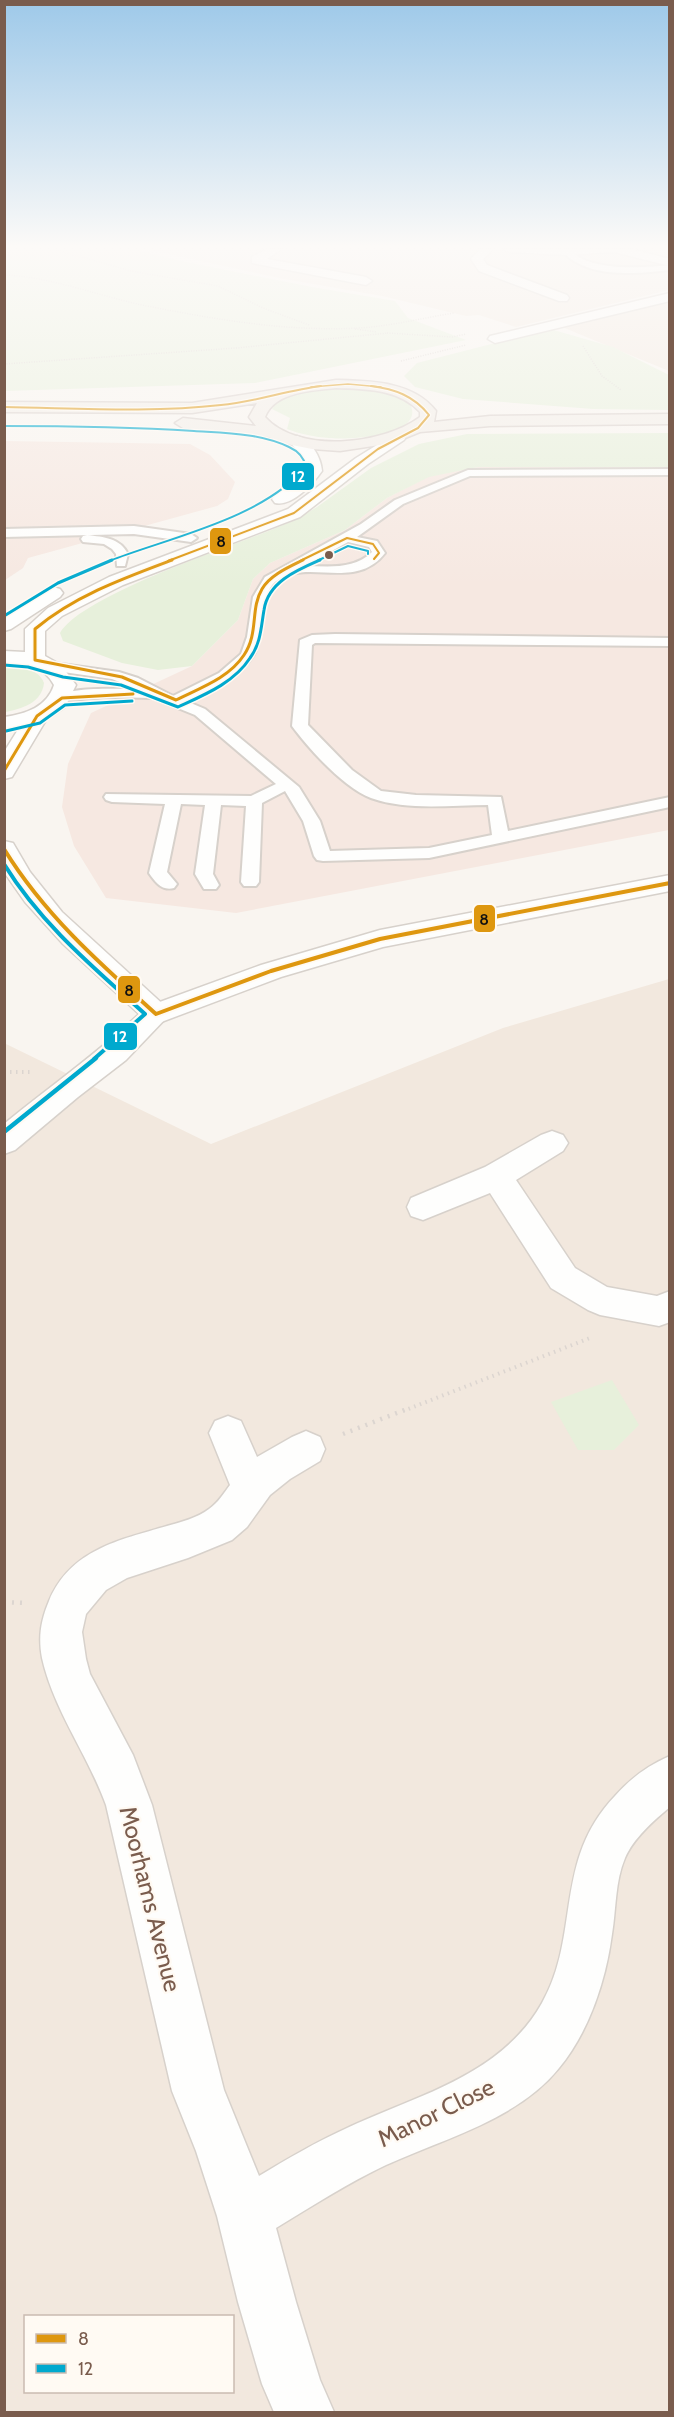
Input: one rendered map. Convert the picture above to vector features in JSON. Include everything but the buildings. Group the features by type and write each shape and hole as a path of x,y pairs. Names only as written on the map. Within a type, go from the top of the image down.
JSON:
{"main road":[{"path":"4,407 192,408 276,396 310,387 336,384 377,387 445,402"},
{"path":"4,418 148,420 270,432 297,441 355,445 398,437 418,428 428,419 428,411 414,399 401,393"},
{"path":"270,432 259,422 257,412 262,404 276,396"},
{"path":"476,407 594,418"},
{"path":"418,428 479,422 594,418 669,419"}],"street":[{"path":"4,724 37,716 62,698 65,685 44,664 35,629 56,612 116,581 294,513 362,460 398,437"},
{"path":"4,625 56,591 121,563 261,510 303,483 314,471 313,459 297,441"},
{"path":"4,657 44,664"},
{"path":"4,772 37,716"},
{"path":"4,848 22,882 65,933 156,1014"},
{"path":"4,1142 67,1089 116,1053 156,1014 271,971 380,939 669,883"},
{"path":"423,1207 496,1176 552,1143"},
{"path":"496,1176 563,1278 600,1300 659,1311 669,1306"},
{"path":"228,1433 251,1488"},
{"name":"Moorhams Avenue","path":"304,2412 292,2384 267,2302 245,2216 223,2151 198,2091 129,1805 117,1771 84,1708 70,1675 60,1641 67,1605 80,1586 96,1571 116,1562 189,1540 222,1524 239,1507 251,1488 274,1467 306,1449"},
{"name":"Manor Close","path":"245,2216 339,2160 397,2133 444,2115 486,2093 519,2070 542,2048 559,2024 582,1964 595,1884 609,1841 626,1817 669,1779"}],"lane":[{"path":"176,700 216,678 247,655 260,594 270,580 347,538 399,502 468,473 669,472"},
{"path":"4,533 134,530 191,538"},
{"path":"54,533 112,544 121,549 121,563"},
{"path":"283,573 299,569 348,569 364,565 379,553 373,544 347,538"},
{"path":"501,838 495,800 392,798 374,794 310,738 300,726 305,643 312,639 351,638 669,642"},
{"path":"44,664 114,675 133,681 156,694 176,700 200,712 287,784 319,833 322,856 429,853 669,802"},
{"path":"62,698 106,693 156,694"},
{"path":"112,797 254,801 287,784"},
{"path":"168,884 158,873 174,799"},
{"path":"210,885 204,874 214,800"},
{"path":"250,882 254,801"}],"path":[{"path":"4,364 36,362"},
{"path":"593,362 602,376 628,392"},
{"path":"4,1071 33,1072"},
{"path":"306,1449 593,1336"}],"shaded area":[{"path":"647,362 669,362 669,371"},
{"path":"5,441 190,444 210,455 235,482 228,499 217,506 28,558 23,568 5,580"},
{"path":"478,467 669,467 669,830 236,913 106,898 74,846 62,807 68,764 91,713 192,666 238,620 253,579 270,563 345,530 387,498 429,476"},
{"path":"669,979 669,2412 5,2412 4,1043 211,1144 503,1028"}],"green space":[{"path":"5,362 359,362 255,383 5,391"},
{"path":"643,362 669,375 669,410 593,409 463,399 415,387 404,376 417,363"},
{"path":"327,387 383,391 403,399 411,406 412,416 406,424 395,430 366,437 338,438 313,436 287,429 290,418 272,409 277,403 290,396"},
{"path":"669,433 669,467 478,467 429,477 387,498 345,530 270,563 253,579 238,620 192,666 158,670 122,663 63,641 60,633 75,617 100,601 168,570 295,520 371,468 419,444 467,434"},
{"path":"4,666 27,669 37,674 44,683 39,696 24,707 5,712"},
{"path":"612,1380 639,1425 614,1450 578,1450 551,1402"}],"transit line":[{"name":"8","path":"4,407 168,409 239,403 316,386 348,384 382,387 404,394 414,399 429,415 418,428 378,449 294,513 116,581 55,612 35,629 35,660 55,666 122,677 176,700 224,675 243,657 254,633 260,592 269,580 302,560 347,538 373,544 379,553 374,559"},
{"name":"12","path":"4,426 120,428 241,435 262,438 288,446 302,457 306,467 293,482 271,497 209,525 81,572 47,589 4,616"},
{"name":"12","path":"4,665 28,667 63,677 121,685 178,707 217,687 240,670 249,660 257,648 261,634 266,599 279,582 348,546 368,551 368,554"},
{"name":"8","path":"4,771 37,716 62,698 133,694"},
{"name":"12","path":"6,731 40,723 65,705 132,701"},
{"name":"8","path":"4,849 19,874 54,918 156,1014 271,971 380,939 670,883"},
{"name":"12","path":"4,864 33,907 50,926 145,1014 93,1060 4,1132"}]}
